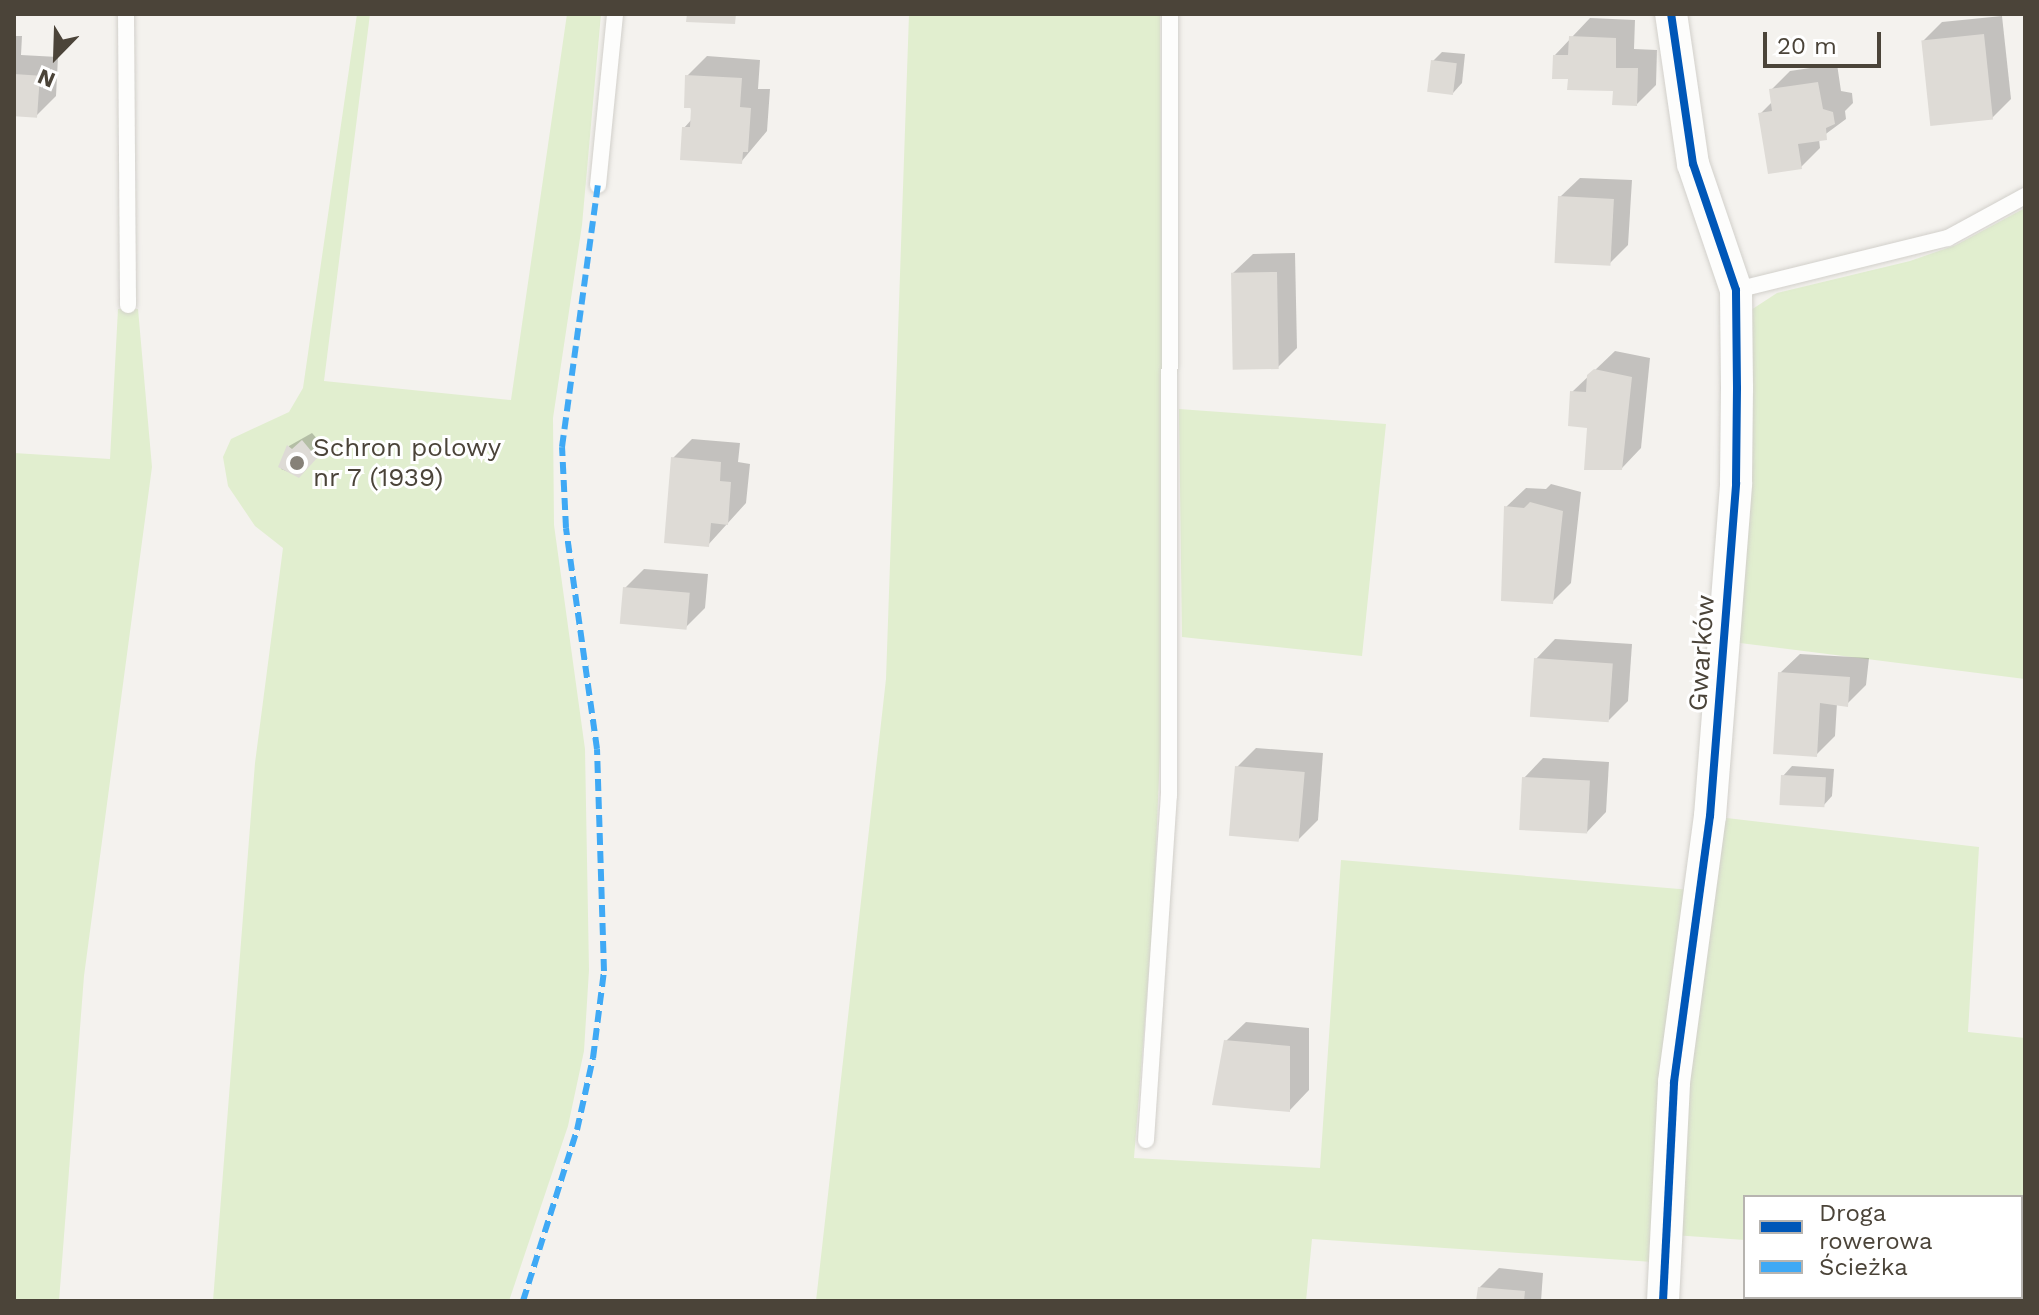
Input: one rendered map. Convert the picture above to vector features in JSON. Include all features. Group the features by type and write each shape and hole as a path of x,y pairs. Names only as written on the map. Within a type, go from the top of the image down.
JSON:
{"street":[{"name":"Gwarków","path":"1663,1301 1674,1082 1710,816 1736,483 1736,290 1693,164 1671,14"}],"lane":[{"path":"126,14 128,305"},
{"path":"598,185 615,14"},
{"path":"1146,1140 1170,780 1170,14"},
{"path":"1736,290 1948,238 2025,196"}],"green space":[{"path":"357,14 370,14 324,381 511,400 567,14 601,14 582,225 553,418 554,525 585,749 589,970 584,1051 568,1126 509,1301 213,1301 255,763 283,548 255,526 228,486 223,457 231,439 289,412 303,388"},
{"path":"909,14 1160,14 1165,634 1153,919 1134,1158 1320,1168 1341,860 1691,890 1653,1262 1312,1239 1306,1301 816,1301 886,679"},
{"path":"2025,208 2025,679 1732,642 1751,310 1777,293 1910,261 1956,245"},
{"path":"118,309 138,309 152,467 84,976 59,1301 14,1301 14,453 110,459"},
{"path":"1179,409 1386,424 1362,656 1182,637"},
{"path":"1718,817 1979,847 1968,1032 2025,1038 2025,1301 1919,1301 2023,1299 2023,1195 1743,1195 1743,1240 1673,1235"}],"building":[{"path":"687,14 736,14 735,24 686,22"},
{"path":"1984,34 1993,120 1930,126 1921,41"},
{"path":"1569,36 1616,38 1616,68 1638,68 1637,106 1612,105 1613,91 1567,90 1568,79 1552,79 1553,55 1568,55"},
{"path":"1431,60 1457,63 1453,95 1427,92"},
{"path":"14,74 40,76 37,118 14,116"},
{"path":"685,75 742,78 740,107 751,108 748,152 743,152 742,164 680,160 682,127 690,127 691,108 684,108"},
{"path":"1818,82 1823,109 1833,112 1835,124 1826,128 1827,140 1798,144 1802,169 1768,174 1758,113 1772,111 1769,89"},
{"path":"1558,196 1614,199 1610,266 1554,263"},
{"path":"1277,272 1279,369 1233,370 1231,273"},
{"path":"1594,369 1632,377 1622,470 1584,470 1587,428 1568,426 1570,391 1586,392 1587,375"},
{"name":"Schron polowy nr 7 (1939)","path":"302,440 317,458 299,478 278,467 287,445 292,449"},
{"path":"671,457 721,462 720,481 731,482 728,525 711,523 709,547 664,543"},
{"path":"1530,502 1563,511 1553,604 1501,601 1504,506 1524,508"},
{"path":"623,587 690,593 687,630 620,624"},
{"path":"1534,658 1613,664 1609,722 1530,717"},
{"path":"1778,672 1850,677 1848,707 1820,703 1817,757 1773,754"},
{"path":"1235,766 1305,772 1299,842 1229,836"},
{"path":"1781,775 1826,777 1824,807 1779,805"},
{"path":"1522,777 1590,781 1587,833 1519,830"},
{"path":"1224,1040 1290,1046 1290,1112 1212,1105"},
{"path":"1478,1287 1525,1291 1524,1301 1476,1301"}],"marked path":[{"path":"523,1301 577,1130 593,1058 604,971 597,749 566,528 562,447 598,185"}],"cycle path":[{"path":"1663,1301 1674,1082 1710,816 1736,483 1737,388 1736,290 1693,164 1671,14"}],"place":[{"name":"Schron polowy nr 7 (1939)","path":"297,463"}]}
